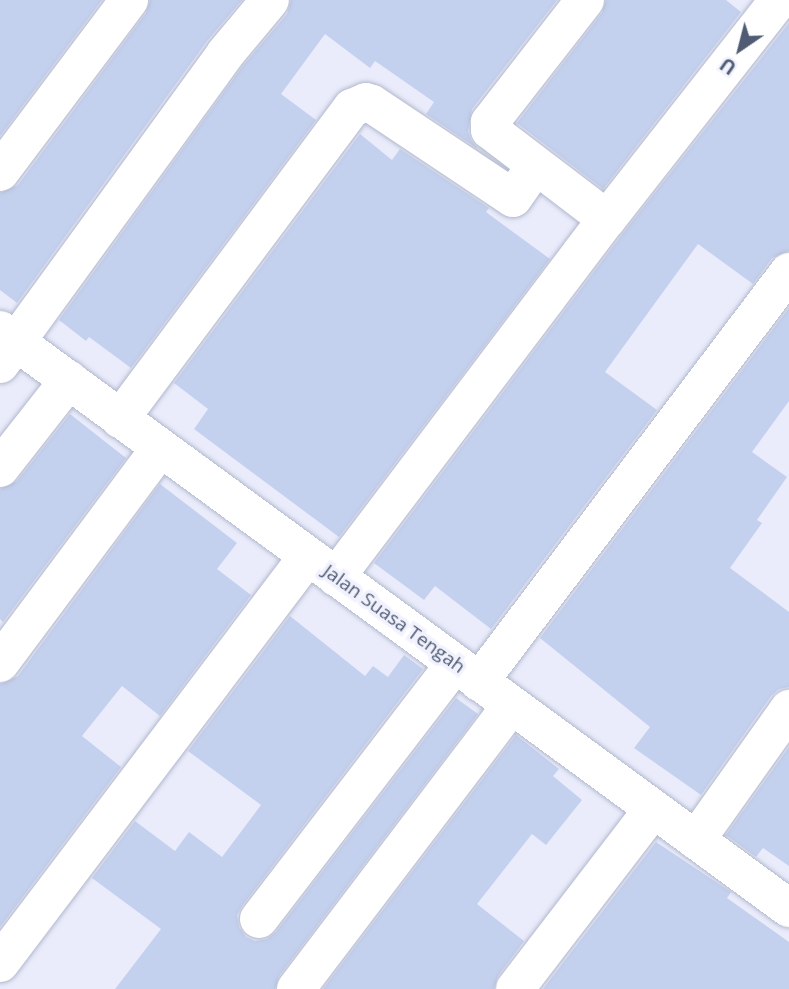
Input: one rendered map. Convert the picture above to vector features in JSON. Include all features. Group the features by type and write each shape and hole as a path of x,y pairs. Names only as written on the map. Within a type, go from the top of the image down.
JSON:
{"street":[{"path":"0,172 129,0"},
{"path":"6,346 225,54 270,0"},
{"path":"585,0 490,122 490,130 607,219"},
{"path":"0,962 607,219 779,0"},
{"path":"120,419 352,108 366,102 372,104 513,198 536,167"},
{"path":"259,919 467,673 789,272"},
{"name":"Jalan Suasa Tengah","path":"6,346 69,380 511,706 788,906"},
{"path":"0,468 69,380"},
{"path":"0,663 160,448"},
{"path":"296,989 511,706"},
{"path":"696,840 789,709"},
{"path":"515,989 653,809"}],"building":[{"path":"0,0 102,0 0,136"},
{"path":"150,0 242,0 207,41 17,303 0,290 0,193 18,185 146,13"},
{"path":"291,0 557,0 472,109 468,131 478,149 426,114 434,102 375,61 370,68 325,34 281,94 316,120 131,368 89,337 86,341 59,320 242,67 287,14"},
{"path":"606,0 726,0 741,12 603,189 517,123 602,13"},
{"path":"789,23 789,251 772,258 753,284 698,244 605,372 657,410 491,629 435,586 424,600 374,563 624,232"},
{"path":"360,134 392,160 400,149 489,208 486,212 550,259 339,537 194,429 208,409 174,383"},
{"path":"789,308 789,401 752,452 787,477 757,520 762,523 730,568 789,612 789,687 779,689 771,696 701,795 634,748 650,727 540,638"},
{"path":"70,414 126,458 3,622 0,619 0,489 17,481"},
{"path":"160,484 237,543 217,569 251,595 160,716 122,686 82,736 121,767 0,927 0,684 18,676"},
{"path":"290,616 365,676 373,666 388,677 404,655 423,669 242,906 237,915 239,927 246,937 255,941 267,939 276,932 456,698 478,714 279,976 275,989 115,989 161,929 92,878 135,821 175,851 189,832 222,857 261,805 188,751"},
{"path":"516,735 559,769 553,776 582,800 546,845 532,834 477,904 524,941 498,976 494,989 323,989"},
{"path":"789,747 789,866 763,848 756,857 726,835"},
{"path":"656,842 731,892 727,898 789,942 789,989 543,989"}]}
